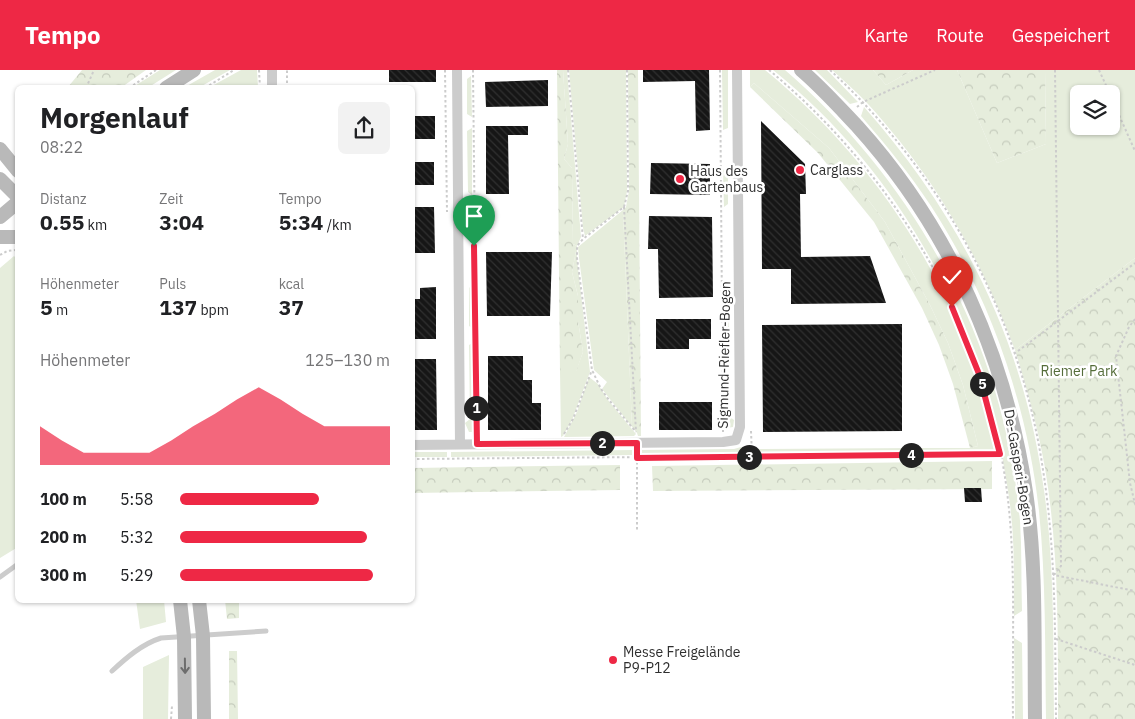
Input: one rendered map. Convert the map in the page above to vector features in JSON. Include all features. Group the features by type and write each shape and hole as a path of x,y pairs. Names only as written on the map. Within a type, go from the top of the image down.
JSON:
{"main road":[{"path":"171,85 194,70"},
{"name":"De-Gasperi-Bogen","path":"801,70 832,98 905,185 933,226 962,280 982,326 1005,391 1017,438 1023,475 1032,545 1035,719"},
{"path":"0,148 15,167"},
{"path":"0,179 15,194"},
{"path":"0,217 15,204"},
{"path":"0,237 15,236"},
{"path":"180,603 184,637 186,719"},
{"path":"199,603 203,636 204,719"}],"street":[{"path":"271,70 272,85"},
{"path":"457,70 460,444"},
{"name":"Sigmund-Riefler-Bogen","path":"415,445 723,442 736,440 740,427 737,70"}],"lane":[{"path":"0,576 15,566"},
{"path":"112,671 125,659 153,641 184,637 266,632"}],"path":[{"path":"87,85 94,70"},
{"path":"134,85 156,70"},
{"path":"210,85 234,70"},
{"path":"259,70 260,85"},
{"path":"287,70 287,85"},
{"path":"473,70 477,444"},
{"path":"568,70 582,239"},
{"path":"624,208 582,239 578,246 578,258 592,370 605,395 636,433 624,208 628,191 627,70"},
{"path":"720,70 723,442"},
{"path":"769,70 842,138 897,209 923,249 948,298 969,347 984,390 1000,454 1010,525 1013,719"},
{"path":"830,70 863,102 929,182 957,228 990,291 1014,354 1030,408 1043,470 1054,575 1056,719"},
{"path":"848,116 863,102 935,70"},
{"path":"1054,575 1061,566 1055,70"},
{"path":"1100,70 1107,85"},
{"path":"1120,116 1135,151"},
{"path":"0,255 6,251 15,250"},
{"path":"1014,354 1135,263"},
{"path":"1135,318 1116,356 1130,483 1135,504"},
{"path":"559,443 573,419 592,370"},
{"path":"751,442 752,456"},
{"path":"637,443 637,530"},
{"path":"415,459 1000,454"},
{"path":"1054,575 1135,591"},
{"path":"1056,639 1135,665"}],"green space":[{"path":"82,70 146,70 125,85 70,85"},
{"path":"160,70 176,70 152,85 136,85"},
{"path":"215,70 230,70 204,85 189,85"},
{"path":"241,70 257,70 258,85 214,85"},
{"path":"557,70 563,70 568,144 564,159 572,168 573,244 577,246 572,272 578,296 578,321 583,352 576,372 560,371"},
{"path":"563,70 567,70 581,237 577,246 573,244 572,168 564,159 568,144"},
{"path":"569,70 626,70 627,191 624,207 585,236 583,228"},
{"path":"628,70 638,70 641,436 638,436 632,427 623,210 626,207 629,191"},
{"path":"722,70 728,70 728,128 723,130"},
{"path":"750,70 765,70 824,124 876,184 899,217 920,250 956,321 980,385 997,452 917,453 917,448 970,448 978,446 963,385 948,343 930,305 885,222 829,148 754,83 750,87"},
{"path":"773,70 785,70 832,115 875,164 913,217 946,273 974,331 996,393 1011,456 1020,521 1021,555 1022,611 1014,616 1013,537 1008,491 997,431 980,371 958,314 930,258 898,206 861,156 819,111"},
{"path":"815,70 827,70 858,102 850,104"},
{"path":"832,70 873,70 886,85 913,70 957,70 997,163 1046,144 1045,70 1135,70 1135,258 1015,350 971,250 954,220 915,161 864,100"},
{"path":"873,70 913,70 886,85"},
{"path":"957,70 1045,70 1046,144 997,163"},
{"path":"471,76 472,117 467,114 467,79"},
{"path":"754,83 829,148 885,222 930,305 948,343 963,385 978,446 970,448 953,384 939,345 922,308 874,222 818,153 750,87"},
{"path":"864,107 929,190 956,233 980,278 1001,325 1019,374 1032,425 1046,507 1051,567 1054,719 1046,719 1044,589 1039,511 1025,431 1003,352 971,277 952,241 915,183 861,116"},
{"path":"472,128 472,195 468,192 467,131"},
{"path":"723,169 728,172 728,204 724,207"},
{"path":"623,210 632,427 602,389 607,382 594,370 578,247"},
{"path":"577,246 590,372 572,420 561,437 560,371 576,371 583,352 578,321 578,296 572,272"},
{"path":"15,257 15,549 0,558 0,268"},
{"name":"Riemer Park","path":"1135,258 1135,719 1058,719 1057,593 1050,499 1039,438 1015,350"},
{"path":"473,284 474,329 469,326 469,288"},
{"path":"724,308 729,311 729,345 725,348"},
{"path":"474,342 475,432 469,432 465,423 470,419 469,345"},
{"path":"589,377 598,384 608,400 636,434 634,436 564,437 577,412"},
{"path":"725,394 730,398 730,417 734,420 733,427 726,428"},
{"path":"741,447 750,449 750,454 641,455 641,450 734,449"},
{"path":"913,448 913,453 753,454 753,449"},
{"path":"634,450 634,455 451,457 451,452"},
{"path":"415,452 447,452 447,457 415,457"},
{"path":"992,461 992,489 653,491 652,466"},
{"path":"620,465 620,490 415,493 415,468"},
{"path":"136,603 164,603 166,622 140,629"},
{"path":"225,603 239,603 239,618 227,619"},
{"path":"1014,638 1022,643 1023,719 1015,719"},
{"path":"229,651 237,651 238,719 229,719"},
{"path":"169,655 168,719 143,719 143,667"}],"building":[{"path":"389,70 436,70 436,82 389,82"},
{"path":"643,70 709,70 710,130 696,131 695,81 643,82"},
{"path":"548,80 548,106 486,107 485,82"},
{"path":"415,116 435,116 435,139 415,139"},
{"path":"761,121 805,164 806,194 800,194 801,257 870,256 886,303 791,304 791,269 762,269"},
{"path":"486,126 528,126 528,135 508,135 509,194 486,194"},
{"path":"415,162 434,162 434,185 415,185"},
{"name":"Haus des Gartenbaus","path":"651,163 710,164 710,195 650,194"},
{"path":"415,207 434,207 435,253 415,253"},
{"path":"649,216 712,217 713,297 659,298 658,249 648,249"},
{"path":"486,252 552,252 550,316 487,316"},
{"path":"436,287 436,339 415,339 415,299 420,299 420,288"},
{"path":"656,319 711,319 711,339 689,339 689,349 656,349"},
{"path":"902,324 902,431 763,432 762,325"},
{"path":"488,356 523,356 523,380 532,380 532,403 541,403 541,430 488,430"},
{"path":"415,359 436,359 437,430 415,430"},
{"path":"659,402 712,402 712,430 659,430"},
{"path":"964,488 981,488 982,502 965,502"}],"place":[{"name":"Carglass","path":"800,170"},
{"name":"Haus des Gartenbaus","path":"680,179"},
{"name":"Messe Freigelände P9-P12","path":"613,660"}],"route":[{"path":"474,246 477,444 637,443 637,458 1000,454 979,374 964,332 952,307"}]}
